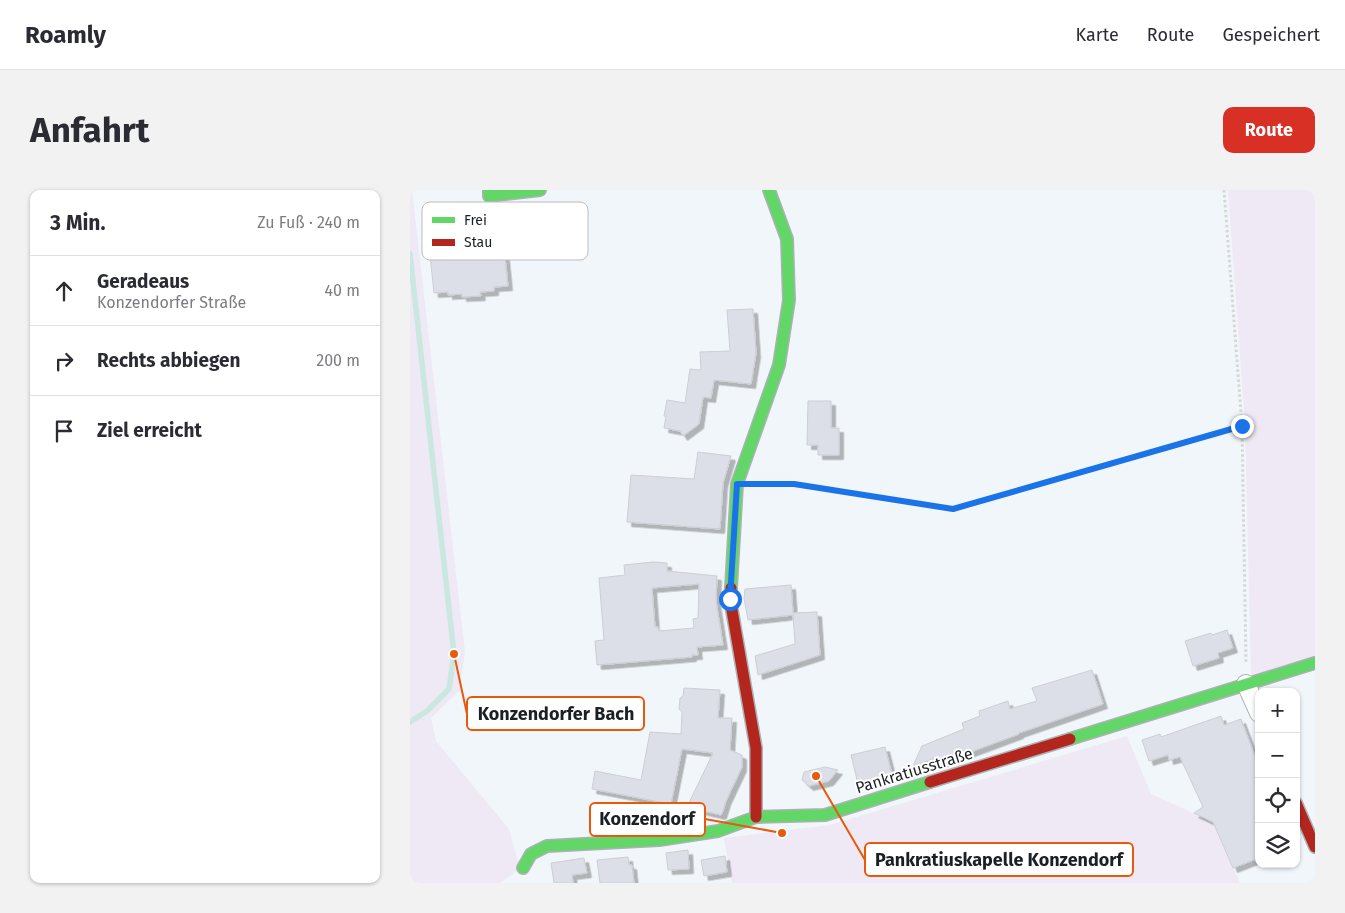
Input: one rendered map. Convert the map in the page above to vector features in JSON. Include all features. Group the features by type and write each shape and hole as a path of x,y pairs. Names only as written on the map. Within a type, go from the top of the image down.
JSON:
{"street":[{"path":"489,190 489,196 540,190"},
{"path":"756,817 756,748 730,599 737,484 779,365 789,300 786,239 768,190"},
{"name":"Pankratiusstraße","path":"524,868 531,854 547,846 659,840 718,831 756,817 825,815 1315,664"},
{"path":"1246,684 1255,704"},
{"path":"1300,812 1315,847"}],"path":[{"path":"1224,190 1242,426 1246,684"},
{"path":"737,484 794,484 953,509 1242,426"}],"shaded area":[{"path":"410,190 412,190 465,652 460,690 431,718 436,741 509,829 520,869 500,883 410,883"},
{"path":"1228,190 1315,190 1315,658 1251,675 1245,425"},
{"path":"1127,736 1151,794 1213,822 1240,883 732,883 724,838 830,825"}],"building":[{"path":"431,260 505,260 508,286 494,287 494,291 480,292 481,296 462,297 462,294 448,295 448,292 434,293"},
{"path":"753,309 756,353 751,384 714,380 711,398 703,397 699,424 683,436 680,431 664,428 667,400 685,403 690,369 701,370 700,352 730,351 727,310"},
{"path":"808,401 831,401 831,428 839,428 839,455 818,455 818,445 807,445"},
{"path":"698,452 731,456 723,483 720,529 627,522 631,475 694,479"},
{"path":"653,562 667,563 667,571 717,576 716,601 723,645 697,647 698,655 692,655 692,657 597,665 595,641 604,640 599,578 625,575 624,565","holes":["699,584 698,618 693,619 694,628 659,631 658,627 655,627 652,588"]},
{"path":"791,585 793,613 817,612 820,655 758,675 755,656 795,644 793,615 748,620 744,598 745,589"},
{"path":"1227,630 1233,648 1218,653 1219,658 1193,666 1185,641"},
{"path":"1092,670 1103,704 941,763 938,757 913,766 922,746 964,729 962,723 980,716 979,711 1008,701 1010,709 1037,701 1032,688"},
{"path":"684,688 720,690 718,718 732,718 730,750 742,755 742,767 722,814 687,807 713,753 682,749 671,804 592,789 595,771 641,780 650,732 681,734 682,712 679,709 680,698 683,696"},
{"path":"1221,716 1224,725 1241,719 1255,756 1255,860 1233,868 1213,822 1194,813 1203,807 1180,757 1169,760 1168,755 1149,761 1142,740 1160,734 1161,737"},
{"path":"885,747 892,775 858,784 851,755"},
{"path":"825,767 838,770 829,781 809,786 802,780 804,772"},
{"path":"688,850 689,869 668,870 666,853"},
{"path":"725,856 727,872 704,876 701,860"},
{"path":"628,857 629,865 632,865 634,883 600,883 597,860"},
{"path":"584,858 587,873 572,875 573,883 554,883 551,863"}],"waterway":[{"path":"410,254 454,654 449,689 427,711 410,722"}],"traffic: fast":[{"path":"489,190 489,196 540,190"},
{"path":"731,588 737,484 779,365 789,300 787,239 769,190"},
{"path":"1070,739 1315,663"},
{"path":"523,868 531,854 547,846 659,840 718,831 756,817 825,815 930,782"}],"traffic: jam":[{"path":"731,588 730,599 756,748 756,817"},
{"path":"930,782 1070,739"},
{"path":"1300,812 1315,847"}],"place":[{"name":"Konzendorfer Bach","path":"454,654"},
{"name":"Pankratiuskapelle Konzendorf","path":"816,776"},
{"name":"Konzendorf","path":"782,833"}],"route":[{"path":"730,599 737,484 794,484 953,509 1242,426"}]}
